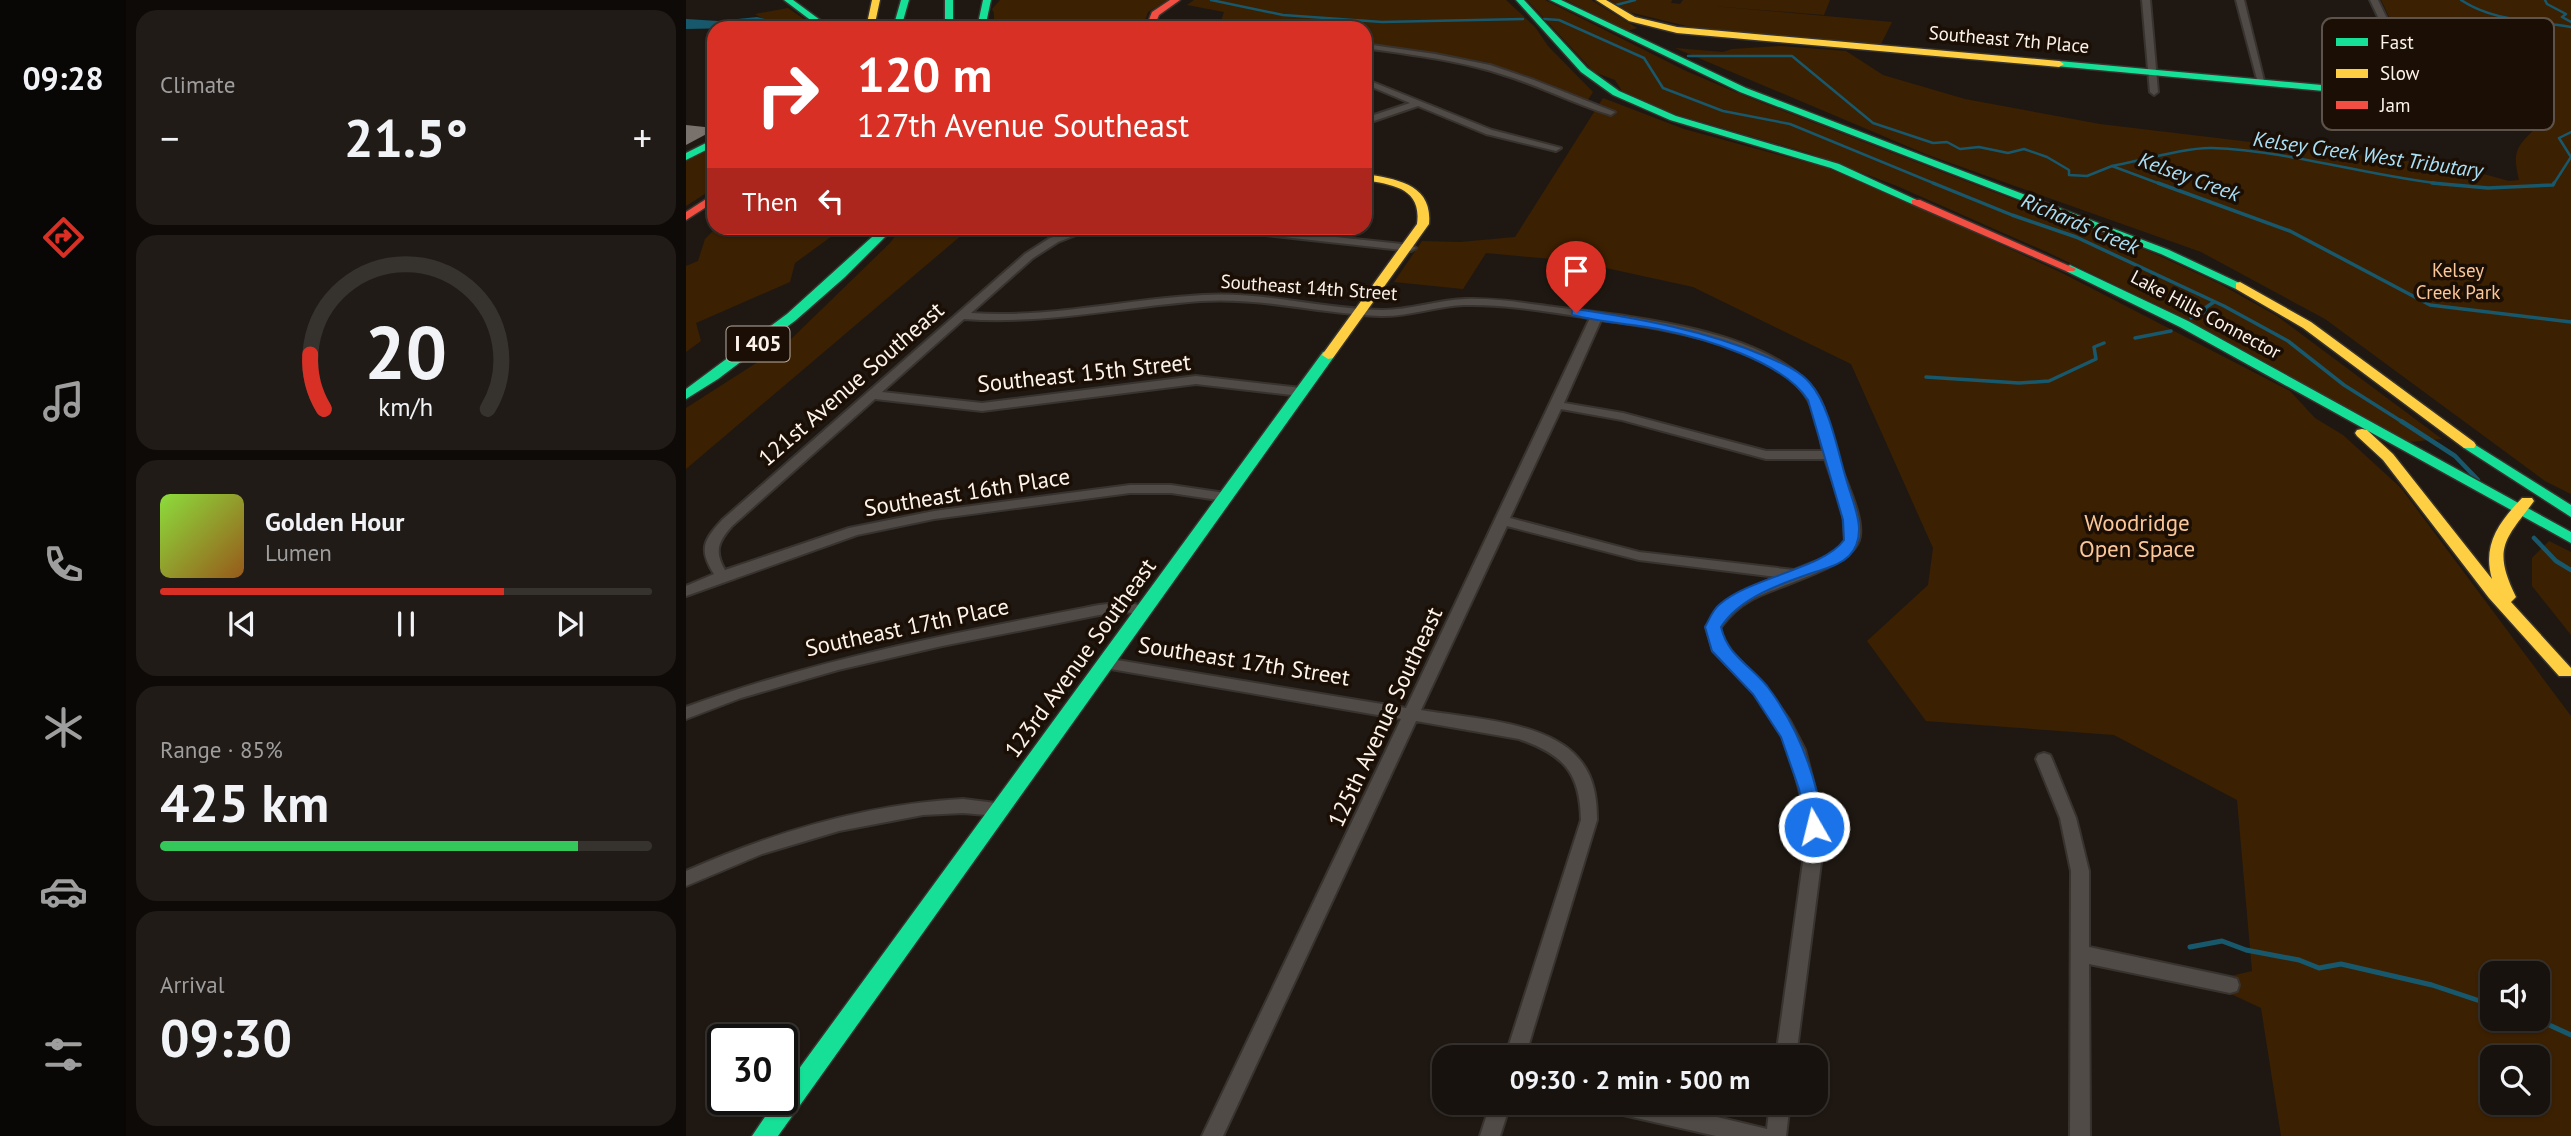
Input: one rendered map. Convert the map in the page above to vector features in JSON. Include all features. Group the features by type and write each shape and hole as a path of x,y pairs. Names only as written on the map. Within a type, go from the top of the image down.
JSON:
{"main road":[{"path":"788,0 817,21"},
{"path":"899,21 905,0"},
{"path":"949,0 949,21"},
{"path":"970,0 973,21"},
{"path":"982,21 987,0"},
{"path":"1152,21 1155,14 1176,0"},
{"name":"Lake Hills Connector","path":"1520,0 1584,71 1623,97 1673,118 1810,157 1930,206 2112,287 2571,538"},
{"name":"Lake Hills Connector","path":"1554,0 1743,90 2165,252 2250,291 2339,347 2538,493 2571,512"},
{"name":"Southeast 7th Place","path":"1600,0 1624,16 1661,28 2048,59 2153,73 2322,88"},
{"path":"871,21 875,2"},
{"path":"686,157 707,146"},
{"name":"123rd Avenue Southeast","path":"764,1136 1301,392 1409,248 1426,219 1424,204 1414,193 1399,184 1372,178"},
{"path":"686,217 707,202"},
{"path":"686,227 707,214"},
{"name":"I 405","path":"686,394 741,358 827,289 881,235"},
{"path":"2304,390 2388,457 2495,594 2568,676"},
{"path":"2538,493 2518,509 2500,532 2493,562 2507,594 2568,676"}],"street":[{"path":"2146,0 2154,92"},
{"path":"2240,0 2262,83"},
{"path":"2374,0 2383,18"},
{"path":"1372,47 1481,65 1611,112"},
{"path":"1372,84 1489,132 1556,148"},
{"path":"1372,119 1417,103"},
{"name":"121st Avenue Southeast","path":"722,576 709,555 710,544 717,535 1036,251 1065,235"},
{"path":"1291,235 1409,248"},
{"name":"Southeast 14th Street","path":"963,316 1029,319 1228,296 1394,313 1478,302 1597,315 1685,331 1783,369 1805,385 1820,414 1851,520 1852,540 1843,554 1834,559 1792,574 1724,609 1713,627 1718,647 1760,690 1782,721 1797,750 1811,799 1813,855 1788,1045"},
{"name":"125th Avenue Southeast","path":"1212,1136 1558,405 1597,315"},
{"name":"Southeast 15th Street","path":"873,395 982,407 1188,381 1214,381 1301,392"},
{"path":"1558,405 1623,417 1766,454 1830,455"},
{"name":"Southeast 16th Place","path":"722,576 854,531 934,515 1130,489 1171,489 1225,497"},
{"path":"1502,520 1639,556 1792,574"},
{"path":"686,591 722,576"},
{"name":"Southeast 17th Place","path":"686,713 782,679 877,655 1099,610 1125,607 1143,610"},
{"name":"Southeast 17th Street","path":"1105,663 1521,733 1557,746 1575,762 1586,783 1590,800 1589,820 1519,1045"},
{"path":"2044,759 2060,793 2080,871 2080,1136"},
{"path":"686,879 748,854 839,825 884,815 954,805 998,810"},
{"path":"2082,954 2230,985"},
{"path":"1490,1136 1497,1115"},
{"path":"1667,1115 1760,1136"},
{"path":"1776,1136 1778,1115"}],"green space":[{"path":"1000,0 1168,0 1148,12 1145,21 994,21 992,9"},
{"path":"1194,0 1506,0 1535,27 1548,46 1593,92 1586,103 1487,62 1372,44 1372,21 1221,21 1224,12 1187,5"},
{"path":"1527,0 1545,0 1686,71 1747,97 2155,254 2218,283 2277,316 2442,439 2409,442 2172,312 2049,253 1897,186 1809,153 1665,111 1622,91 1615,80 1594,72"},
{"path":"1566,0 1591,0 1637,28 1627,31"},
{"path":"1610,0 1672,0 1671,3 1680,4 1683,0 1830,0 1824,15 1712,6 1892,22 1880,46 1699,29 1629,12"},
{"name":"Kelsey Creek Park","path":"2381,0 2571,0 2571,494 2545,481 2325,319 2201,252 1928,155 1675,48 1723,52 1780,46 1846,51 1883,75 1965,99 2100,124 2458,167 2509,181 2519,180 2516,156 2520,145 2534,130 2554,130 2554,18 2390,18"},
{"path":"788,8 807,21 766,21 755,14"},
{"name":"Woodridge Open Space","path":"1603,98 1684,129 1827,168 2062,273 2290,391 2315,418 2343,435 2401,488 2571,716 2571,1136 2281,1136 2261,1008 2231,994 2231,976 2252,971 2237,800 2114,735 1926,721 1867,641 1928,585 1933,548 1851,364 1693,287 1574,261 1486,253 1463,289 1394,282 1422,241 1460,242 1515,237"},
{"path":"707,150 707,192 686,206 686,161"},
{"path":"709,235 833,235 795,263 790,282 696,323 701,341 686,352 686,266 698,261 705,239"},
{"path":"896,235 962,235 686,469 686,408 786,344"},
{"path":"2549,541 2571,552 2571,635 2532,586 2532,558"}],"water":[{"path":"757,17 768,21 718,21"},
{"path":"686,19 718,21 707,21 707,29 686,29"}],"building":[{"path":"686,125 707,127 707,134 686,145"}],"waterway":[{"name":"Kelsey Creek","path":"1211,0 1283,15 1368,21"},
{"path":"1616,5 1635,0"},
{"path":"2461,0 2487,13 2509,18"},
{"name":"Kelsey Creek West Tributary","path":"2545,0 2547,4 2566,14 2562,17 2571,22"},
{"name":"Kelsey Creek","path":"1372,21 1523,19"},
{"name":"Richards Creek","path":"1544,19 1559,20 1644,58 1663,88 1723,111 1790,124 1938,185"},
{"path":"2554,25 2571,27"},
{"name":"Kelsey Creek","path":"1688,56 1792,56 1873,123 1933,143 1947,142 1960,149 1979,147 2008,153 2024,149 2047,157 2069,170 2069,175 2087,176 2112,166"},
{"name":"Kelsey Creek West Tributary","path":"2553,185 2571,157 2559,138 2571,132"},
{"name":"Kelsey Creek West Tributary","path":"2112,166 2176,152 2212,148 2272,154 2444,184"},
{"name":"Kelsey Creek","path":"2112,166 2163,185"},
{"name":"Richards Creek","path":"1933,183 2076,237 2224,306 2288,341 2344,385 2404,423"},
{"name":"Kelsey Creek","path":"2158,183 2290,231 2430,305 2571,322"},
{"name":"Kelsey Creek West Tributary","path":"2432,183 2444,184"},
{"name":"Kelsey Creek West Tributary","path":"2444,184 2488,188 2553,185"},
{"name":"Kelsey Creek West Tributary","path":"2444,184 2451,185"},
{"path":"2191,318 2205,312 2205,308 2214,302"},
{"path":"2135,338 2171,331"},
{"path":"1926,377 2019,383 2049,381 2096,359 2094,347 2104,343"},
{"name":"Richards Creek","path":"2401,421 2455,456 2478,480"},
{"name":"Richards Creek","path":"2534,538 2556,561 2571,570"},
{"path":"2190,947 2222,941 2246,950 2299,960 2319,968 2341,964 2432,985 2480,1001"},
{"path":"2550,1025 2571,1035"}],"traffic: fast":[{"path":"788,0 817,21"},
{"path":"899,21 905,0"},
{"path":"949,0 949,21"},
{"path":"982,21 987,0"},
{"path":"1520,0 1584,70 1616,93 1673,118 1835,166 1916,202"},
{"path":"1554,0 1743,90 2165,252 2240,286"},
{"path":"2059,64 2322,88"},
{"path":"686,157 707,146"},
{"path":"686,395 792,317 881,235"},
{"path":"2070,269 2184,324 2571,538"},
{"path":"764,1136 1328,355"},
{"path":"2469,445 2571,512"}],"traffic: slow":[{"path":"872,21 876,0"},
{"path":"1600,0 1632,19 1677,30 2059,64"},
{"path":"1328,355 1423,224 1422,202 1416,194 1398,184 1372,178"},
{"path":"2240,286 2307,325 2469,445"},
{"path":"2362,433 2388,457 2495,594 2565,672"},
{"path":"2508,597 2497,569 2497,545 2507,524 2527,501"}],"traffic: jam":[{"path":"1152,21 1155,14 1176,0"},
{"path":"686,217 707,202"},
{"path":"1916,202 2070,269"}],"route":[{"path":"1576,313 1644,322 1685,331 1732,347 1759,357 1795,376 1815,400 1851,520 1852,540 1843,554 1834,559 1792,574 1741,598 1724,609 1713,627 1718,647 1760,690 1782,721 1797,750 1809,789 1814,827"}]}
